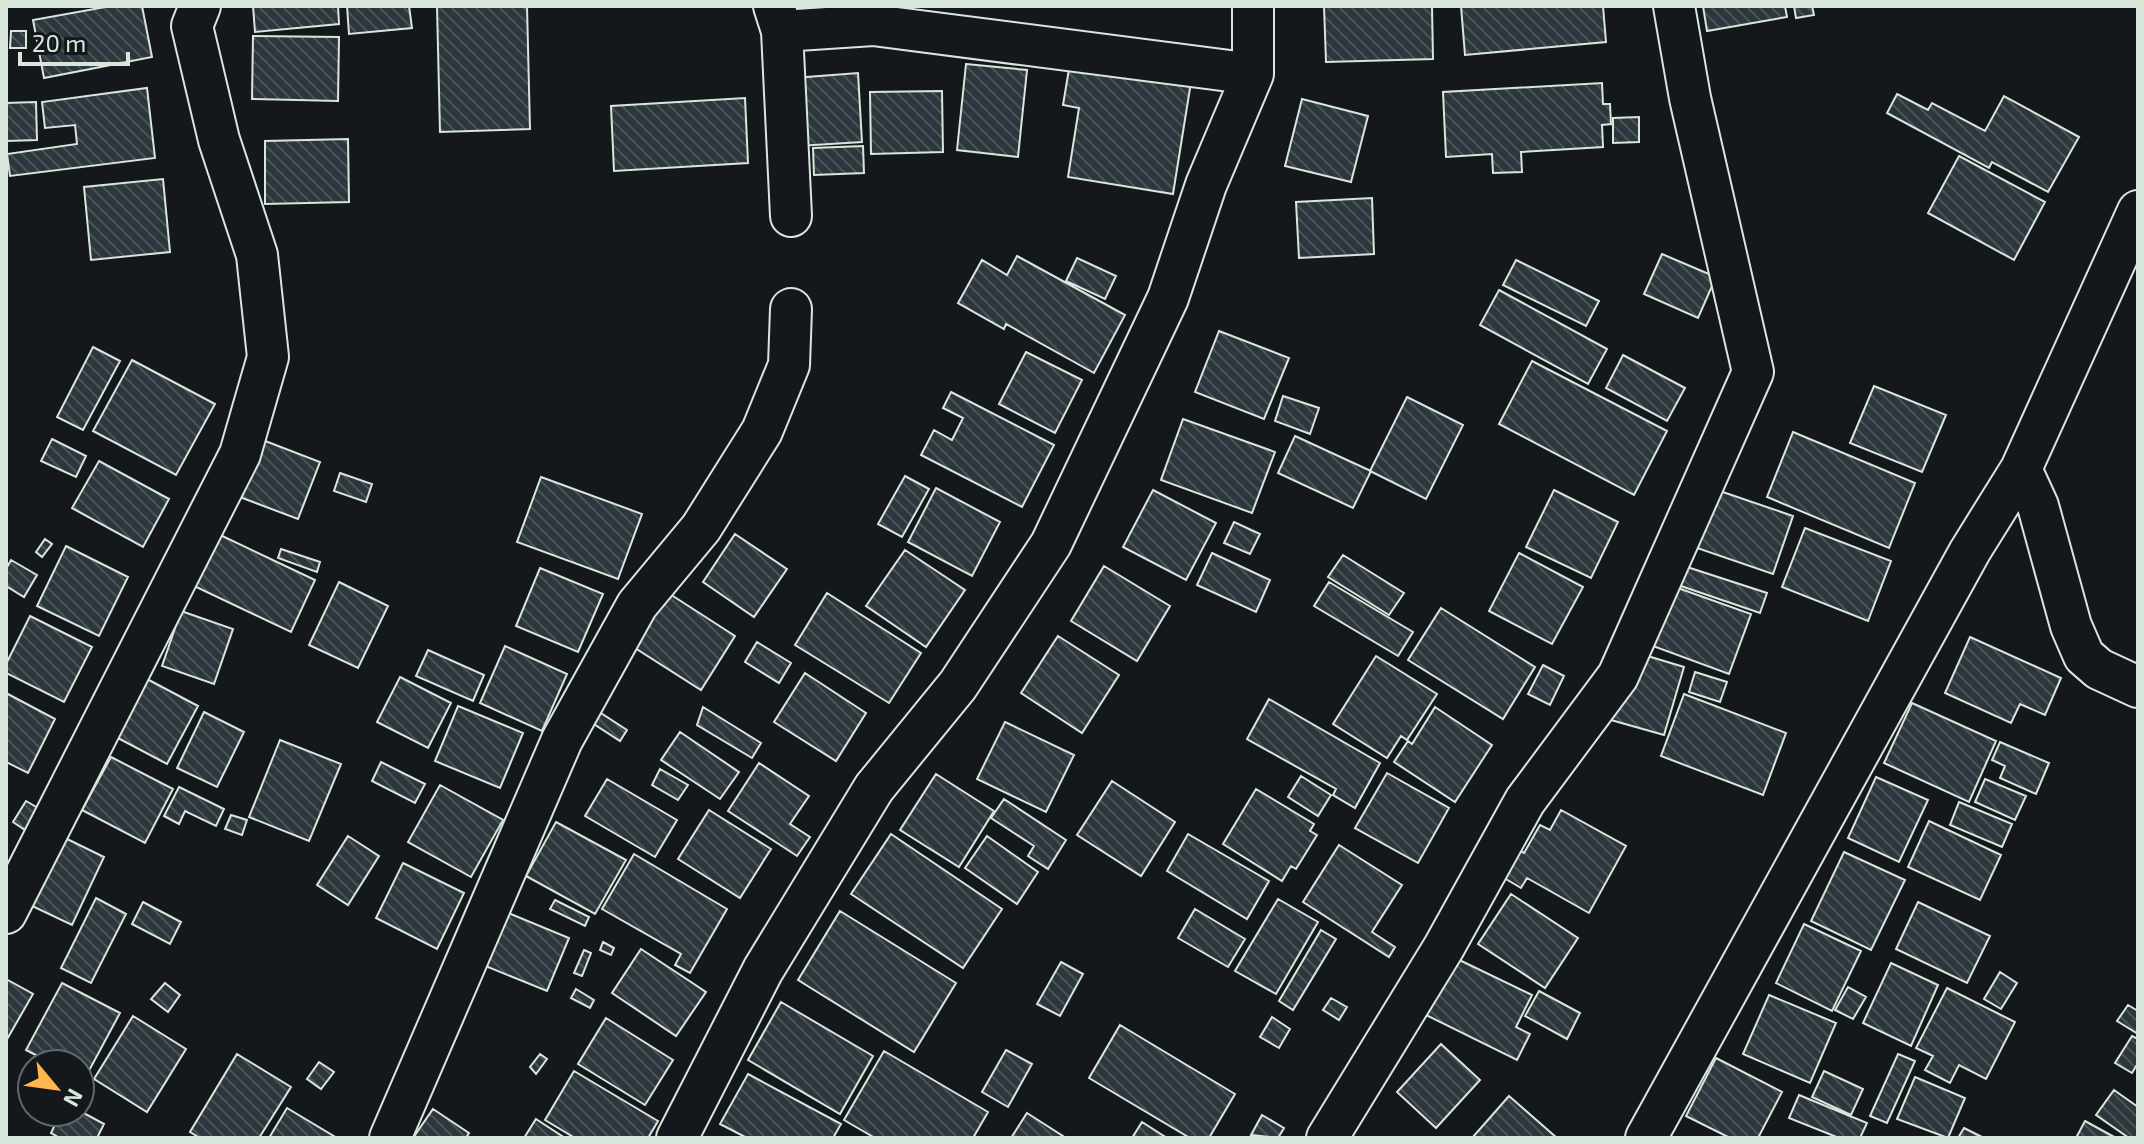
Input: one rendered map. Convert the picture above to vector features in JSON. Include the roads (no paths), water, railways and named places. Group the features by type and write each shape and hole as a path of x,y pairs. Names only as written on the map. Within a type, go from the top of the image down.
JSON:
{"street":[{"path":"6,913 240,454 268,357 257,255 219,140 192,26 200,6"},
{"path":"677,1138 763,970 874,788 958,685 1051,544 1168,298 1206,185 1253,74 1253,6"},
{"path":"1327,1138 1444,947 1525,801 1618,676 1753,372 1690,98 1674,6"},
{"path":"791,216 778,18 873,25 1253,74"},
{"path":"1646,1138 1970,551 2021,469 2138,211"},
{"path":"390,1138 562,740 637,605 701,528 762,431 789,365 791,309"},
{"path":"2021,469 2038,506 2071,626 2084,656 2099,669 2138,687"}]}
